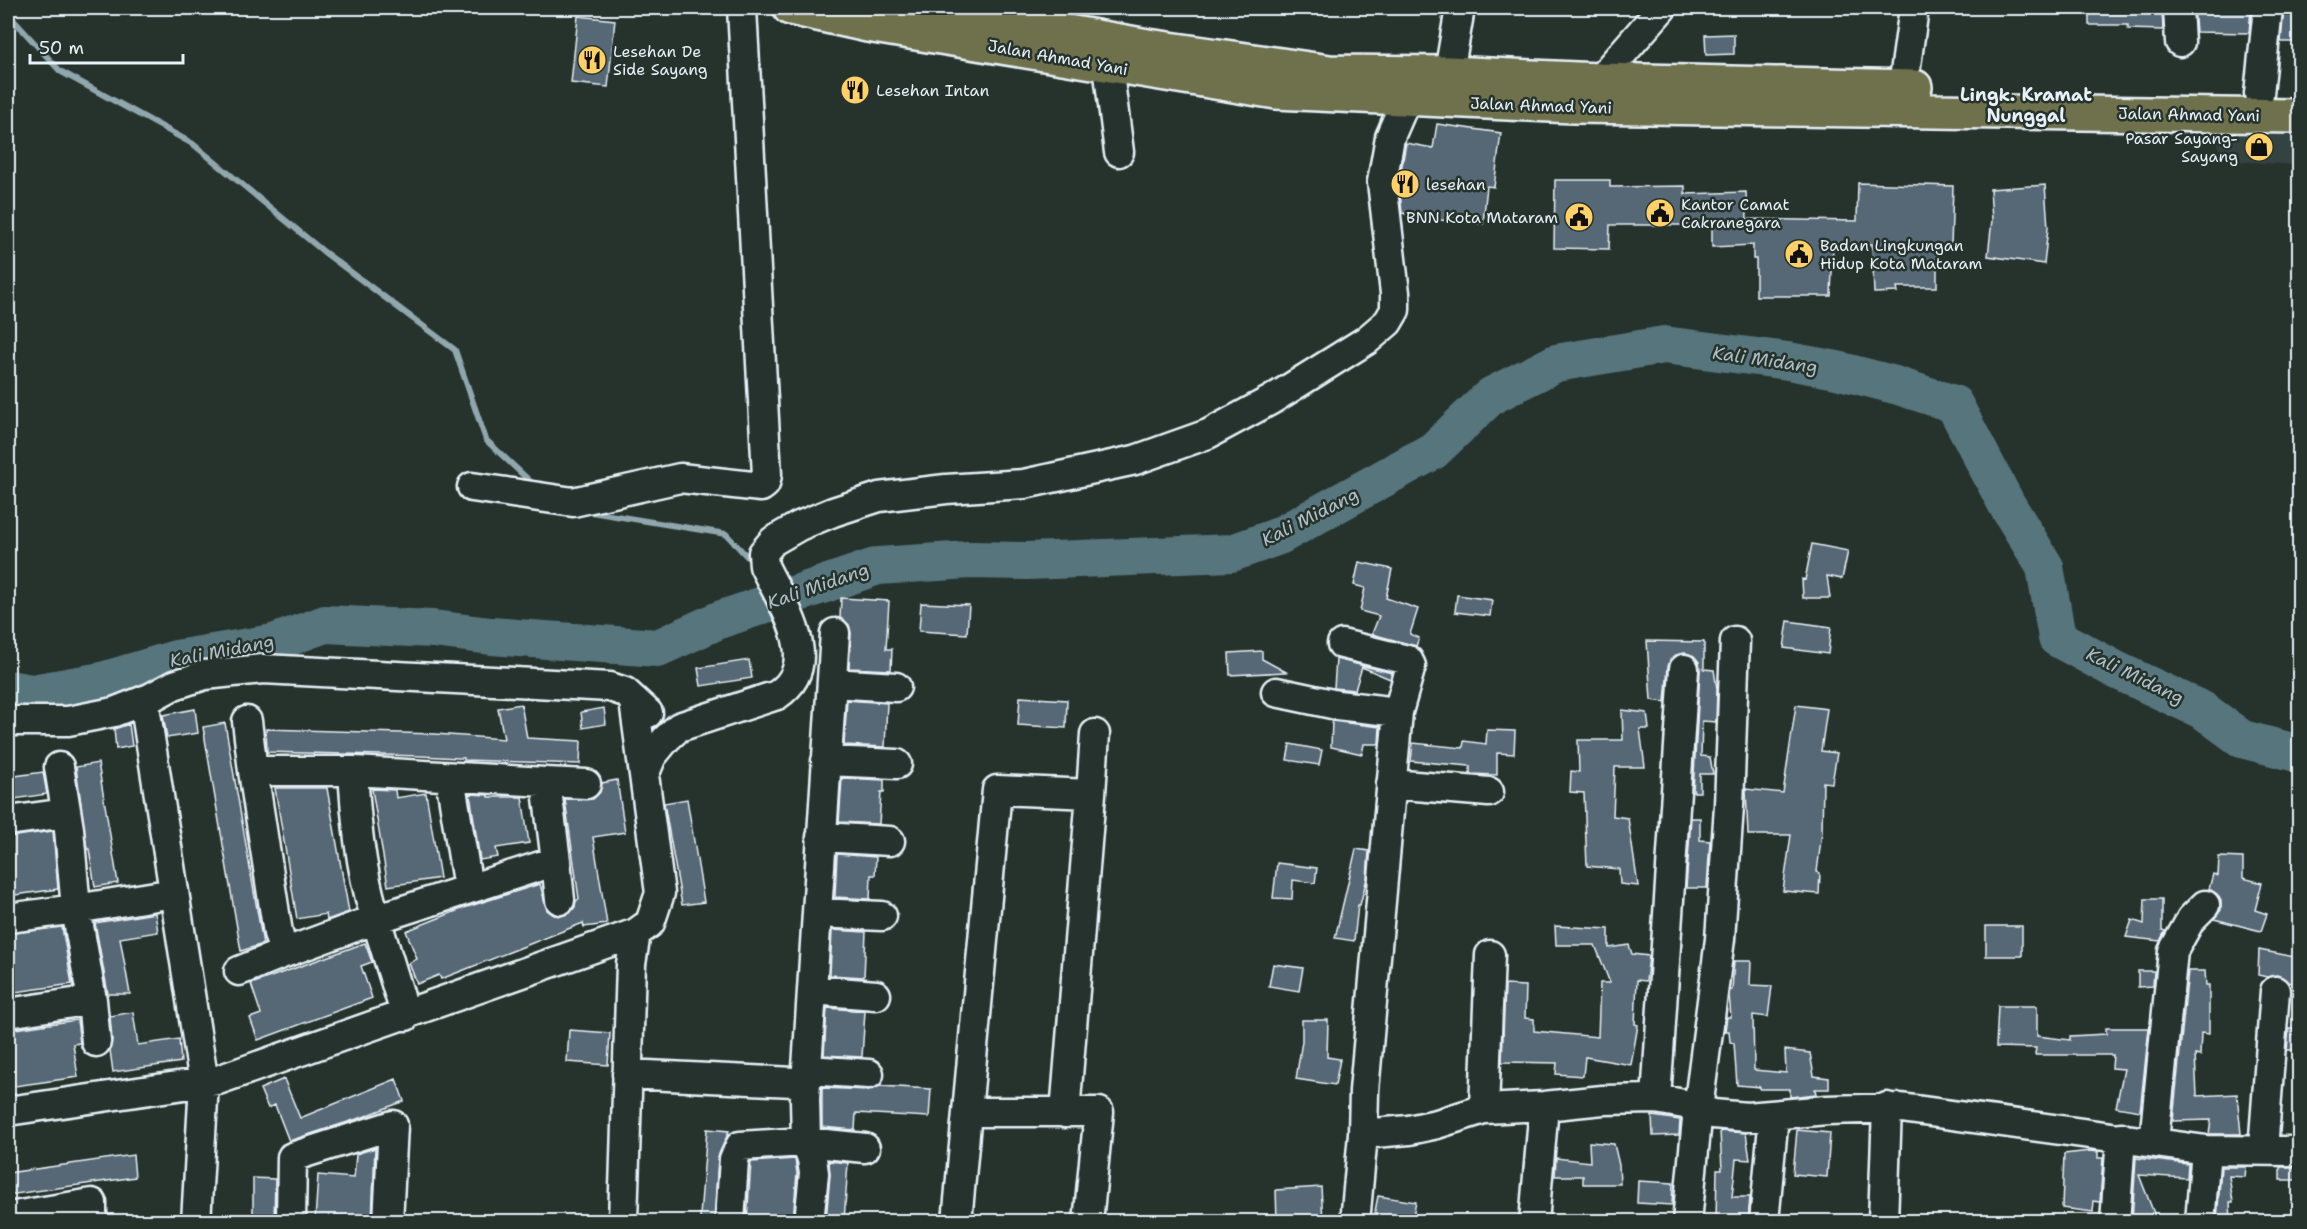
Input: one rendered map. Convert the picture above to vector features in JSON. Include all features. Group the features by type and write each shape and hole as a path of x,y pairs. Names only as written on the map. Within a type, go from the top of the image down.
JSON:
{"highway":[{"name":"Jalan Ahmad Yani","path":"790,8 869,16 1108,66 1276,92 1406,100 1533,90 1669,108 2202,103 2300,116"},
{"path":"930,8 1293,69 1330,72 1449,73 1533,90 1599,80 1903,87 2202,103 2259,94 2300,95"}],"street":[{"path":"472,487 573,502 654,482 681,478 761,486 765,484 767,475 742,8"},
{"path":"1449,73 1460,8"},
{"path":"1599,80 1662,8"},
{"path":"1903,87 1914,8"},
{"path":"2178,8 2180,42"},
{"path":"2259,94 2268,8"},
{"path":"1108,66 1119,152"},
{"path":"645,773 652,756 679,727 777,696 788,688 795,677 799,660 799,642 764,566 763,553 773,541 799,526 879,497 946,489 1024,484 1135,460 1208,434 1271,400 1367,340 1388,322 1395,310 1395,285 1382,182 1390,137 1406,100"},
{"path":"809,1221 814,1173 806,1142 801,1076 812,990 835,633"},
{"path":"1687,1221 1698,1109 1720,939 1729,806 1735,641"},
{"path":"1342,644 1410,662 1411,666 1398,712 1366,1068 1355,1221"},
{"path":"8,721 68,721 114,712 174,685 205,675 263,669 610,687 625,692 654,718 679,727"},
{"path":"1656,1099 1684,669"},
{"path":"832,683 896,687"},
{"path":"1276,692 1337,705 1398,712"},
{"path":"144,700 204,1083 196,1221"},
{"path":"8,1111 218,1080 406,1016 636,933 650,923 660,893 634,701"},
{"path":"247,721 278,933 284,953"},
{"path":"1065,1113 1095,734"},
{"path":"826,761 897,764"},
{"path":"59,767 76,909 92,1000 96,1042"},
{"path":"253,771 353,771 586,784"},
{"path":"353,771 357,838 364,879 406,1016"},
{"path":"450,777 468,888"},
{"path":"546,782 560,900"},
{"path":"1391,784 1489,792"},
{"path":"957,1221 997,790 1091,794"},
{"path":"8,821 66,813"},
{"path":"821,837 890,841"},
{"path":"239,971 376,919 556,861"},
{"path":"8,918 174,893"},
{"path":"2154,1141 2173,951 2190,919 2205,905"},
{"path":"817,913 882,916"},
{"path":"623,1221 631,964 636,933"},
{"path":"1484,1109 1490,955"},
{"path":"812,990 876,995"},
{"path":"2263,1150 2275,991"},
{"path":"8,1013 92,1000"},
{"path":"627,1074 801,1076 869,1074"},
{"path":"1363,1134 1421,1128 1484,1109 1603,1100 1656,1099 1677,1101 1713,1114 1747,1117 1887,1107 2154,1141 2206,1150 2300,1151"},
{"path":"1534,1221 1544,1106"},
{"path":"1883,1221 1887,1107"},
{"path":"967,1112 1099,1112 1088,1221"},
{"path":"1764,1221 1774,1114"},
{"path":"291,1221 292,1157 393,1125 388,1221"},
{"path":"2115,1221 2121,1137"},
{"path":"730,1221 734,1160 738,1148 746,1144 806,1142 865,1148"},
{"path":"2200,1221 2206,1150"},
{"path":"8,1217 92,1203 92,1221"}],"shaded area":[{"name":"Pasar Sayang- Sayang","path":"2217,132 2299,134 2299,165 2220,160"}],"building":[{"path":"2089,8 2162,8 2163,30 2128,29 2128,25 2089,25"},
{"path":"2194,8 2251,8 2249,33 2196,32"},
{"path":"2284,8 2300,8 2300,42 2281,42"},
{"path":"578,16 615,20 608,87 571,83"},
{"path":"1734,34 1734,54 1706,55 1705,35"},
{"path":"1437,124 1501,133 1494,187 1487,186 1483,224 1440,220 1402,213 1399,182 1406,143 1433,148"},
{"path":"1555,180 1610,180 1610,187 1685,186 1685,194 1746,192 1747,219 1857,221 1858,183 1953,186 1951,246 1937,246 1937,287 1897,287 1898,292 1874,293 1872,244 1833,243 1831,296 1756,296 1756,259 1753,259 1753,245 1712,247 1712,225 1610,225 1609,249 1554,248"},
{"path":"2045,185 2048,228 2044,264 1988,256 1992,220 1990,189"},
{"path":"1812,544 1848,551 1842,579 1827,576 1830,598 1803,598 1802,579 1805,580"},
{"path":"1359,562 1392,569 1386,598 1418,609 1410,634 1419,638 1416,646 1372,634 1379,616 1360,611 1365,588 1354,585"},
{"path":"1457,595 1492,600 1490,616 1455,612"},
{"path":"841,598 889,601 886,649 892,649 891,670 849,668 851,633 849,625 840,618"},
{"path":"921,603 969,605 967,634 919,631"},
{"path":"1788,621 1831,627 1828,654 1784,648"},
{"path":"1647,641 1704,642 1704,669 1714,670 1717,689 1716,722 1702,721 1701,756 1710,757 1713,774 1700,774 1700,792 1693,792 1699,662 1694,656 1686,653 1676,655 1670,660 1668,667 1665,702 1651,700"},
{"path":"1262,651 1262,659 1286,672 1230,675 1229,653"},
{"path":"1336,659 1392,673 1390,679 1362,667 1355,690 1334,688"},
{"path":"749,660 752,678 701,686 698,668"},
{"path":"1020,697 1067,700 1066,728 1018,725"},
{"path":"847,700 887,703 885,747 844,745"},
{"path":"521,704 527,738 581,741 580,764 464,760 464,758 421,756 267,752 266,729 435,734 504,739 498,708"},
{"path":"1796,705 1827,709 1821,751 1837,753 1832,783 1823,782 1822,832 1817,872 1820,873 1819,894 1783,891 1791,835 1748,835 1746,789 1783,793"},
{"path":"604,708 606,724 583,728 581,712"},
{"path":"195,709 198,733 167,738 163,715"},
{"path":"1622,710 1647,713 1649,729 1640,729 1645,767 1615,767 1613,816 1628,818 1638,886 1620,884 1619,869 1587,866 1584,793 1570,792 1571,771 1579,772 1578,740 1623,740"},
{"path":"1332,721 1380,727 1379,744 1364,744 1362,754 1331,747"},
{"path":"225,723 263,944 241,951 203,727"},
{"path":"129,724 132,746 116,749 114,729"},
{"path":"1487,730 1515,731 1514,754 1497,753 1497,775 1470,774 1470,766 1411,761 1413,743 1463,748 1464,741 1486,744"},
{"path":"1290,744 1322,750 1319,765 1287,760"},
{"path":"98,763 118,883 95,887 89,849 87,849 76,767"},
{"path":"43,772 47,794 8,800 8,777"},
{"path":"842,778 884,780 879,824 839,822"},
{"path":"617,780 625,832 593,837 607,924 584,927 583,923 441,979 439,975 417,984 409,963 417,959 406,931 464,908 540,884 547,910 554,915 561,916 570,913 579,899 565,799 593,799 600,792 602,783"},
{"path":"275,788 327,788 349,912 327,920 326,914 297,919"},
{"path":"372,789 395,790 396,798 426,793 440,878 388,886"},
{"path":"470,794 488,795 488,797 522,797 529,843 496,848 498,857 480,860"},
{"path":"687,799 704,902 682,905 664,803"},
{"path":"1691,818 1700,818 1700,840 1710,841 1707,888 1686,888"},
{"path":"53,831 58,889 8,896 8,837"},
{"path":"1356,849 1369,851 1367,878 1360,905 1358,905 1354,941 1335,938"},
{"path":"837,854 876,857 875,875 871,875 870,899 835,897"},
{"path":"2219,857 2243,858 2243,878 2262,883 2255,910 2267,914 2261,931 2214,919 2221,910 2221,901 2217,894 2209,889 2213,874 2218,876"},
{"path":"1277,863 1317,868 1315,883 1293,880 1292,899 1273,898"},
{"path":"2145,899 2162,899 2162,930 2165,931 2160,941 2126,937 2132,920 2144,924"},
{"path":"155,913 158,932 120,938 130,994 108,994 95,923"},
{"path":"1555,926 1609,929 1609,948 1629,945 1632,954 1649,956 1646,981 1637,980 1635,1024 1638,1025 1631,1065 1585,1057 1583,1076 1556,1074 1557,1063 1502,1062 1505,985 1526,986 1525,1018 1534,1019 1534,1031 1598,1037 1600,983 1610,983 1595,945 1556,945"},
{"path":"1986,926 2022,926 2022,956 1986,956"},
{"path":"62,927 72,984 8,993 8,934"},
{"path":"832,930 866,932 864,977 830,975"},
{"path":"365,943 372,962 361,966 372,998 258,1040 250,1018 261,1014 251,984"},
{"path":"2259,950 2300,958 2300,984 2288,982 2277,975 2267,977 2258,975"},
{"path":"1734,961 1751,961 1750,985 1772,986 1768,1017 1753,1015 1754,1070 1786,1073 1785,1050 1810,1053 1814,1076 1829,1078 1829,1089 1815,1089 1816,1094 1790,1097 1790,1089 1760,1089 1760,1087 1737,1085 1734,1043 1730,1042 1729,1031 1725,1031 1727,1017 1731,1017 1729,995 1732,990"},
{"path":"1273,964 1303,968 1299,991 1269,986"},
{"path":"2138,971 2154,971 2153,986 2138,987"},
{"path":"2188,971 2205,971 2206,985 2209,985 2209,1034 2201,1033 2200,1056 2195,1055 2197,1096 2237,1094 2241,1134 2209,1134 2211,1120 2173,1121"},
{"path":"1998,1006 2037,1006 2037,1036 2070,1040 2070,1036 2106,1034 2106,1028 2149,1028 2140,1111 2116,1107 2124,1069 2112,1068 2113,1055 2035,1055 2036,1048 1996,1047"},
{"path":"827,1008 865,1011 862,1057 824,1055"},
{"path":"133,1012 138,1045 179,1039 181,1062 113,1072 110,1050 112,1040 110,1016"},
{"path":"77,1020 80,1043 73,1044 78,1077 8,1087 8,1030"},
{"path":"1302,1020 1328,1020 1327,1057 1340,1059 1335,1085 1296,1079 1302,1041"},
{"path":"2289,1029 2300,1029 2300,1050 2287,1050"},
{"path":"569,1030 610,1033 608,1065 567,1062"},
{"path":"284,1079 300,1118 396,1079 404,1101 289,1141 275,1105 268,1108 260,1089"},
{"path":"880,1086 931,1089 929,1117 856,1113 855,1130 822,1127 822,1088 868,1090"},
{"path":"1652,1116 1680,1120 1679,1135 1653,1136"},
{"path":"707,1129 729,1131 718,1158 714,1221 701,1221 700,1216"},
{"path":"1797,1130 1830,1133 1827,1177 1793,1174"},
{"path":"1720,1131 1746,1133 1750,1160 1736,1159 1732,1197 1750,1197 1748,1221 1716,1221 1717,1170 1722,1170"},
{"path":"1589,1142 1614,1144 1619,1165 1620,1184 1583,1184 1583,1176 1555,1176 1556,1158 1590,1162"},
{"path":"375,1148 372,1221 315,1221 318,1175 354,1178 356,1154"},
{"path":"2098,1152 2098,1158 2103,1158 2100,1202 2094,1201 2093,1212 2062,1208 2064,1154"},
{"path":"133,1155 135,1177 8,1195 8,1173"},
{"path":"2136,1158 2188,1164 2187,1178 2139,1175 2157,1221 2132,1221"},
{"path":"795,1159 797,1173 793,1221 747,1221 751,1162"},
{"path":"829,1161 848,1163 844,1221 826,1221"},
{"path":"2221,1167 2246,1167 2245,1177 2229,1176 2233,1202 2230,1202 2231,1221 2217,1221"},
{"path":"2280,1167 2300,1167 2300,1180 2280,1180"},
{"path":"253,1178 275,1179 274,1221 253,1221"},
{"path":"1638,1181 1673,1183 1672,1205 1637,1203"},
{"path":"1321,1187 1323,1221 1277,1221 1276,1190"},
{"path":"1378,1196 1416,1202 1412,1221 1373,1221"}],"waterway":[{"path":"8,14 60,71 193,144 324,252 455,350 486,440 535,486"},
{"name":"Kali Midang","path":"8,689 32,693 102,681 176,659 273,643 325,624 433,629 491,636 658,648 719,620 878,566 969,560 1027,561 1232,553 1279,536 1433,451 1491,396 1556,363 1664,345 1788,361 1837,370 1954,404 2007,505 2045,567 2057,638 2116,670 2204,711 2242,739 2300,754"},
{"path":"585,511 726,534 755,565"}],"place":[{"name":"Lesehan De Side Sayang","path":"592,60"},
{"name":"Lesehan Intan","path":"855,90"},
{"name":"Pasar Sayang- Sayang","path":"2259,147"},
{"name":"lesehan","path":"1405,184"},
{"name":"Kantor Camat Cakranegara","path":"1660,213"},
{"name":"BNN Kota Mataram","path":"1579,217"},
{"name":"Badan Lingkungan Hidup Kota Mataram","path":"1799,254"}],"district":[{"name":"Lingk. Kramat Nunggal","path":"2026,106"}]}
